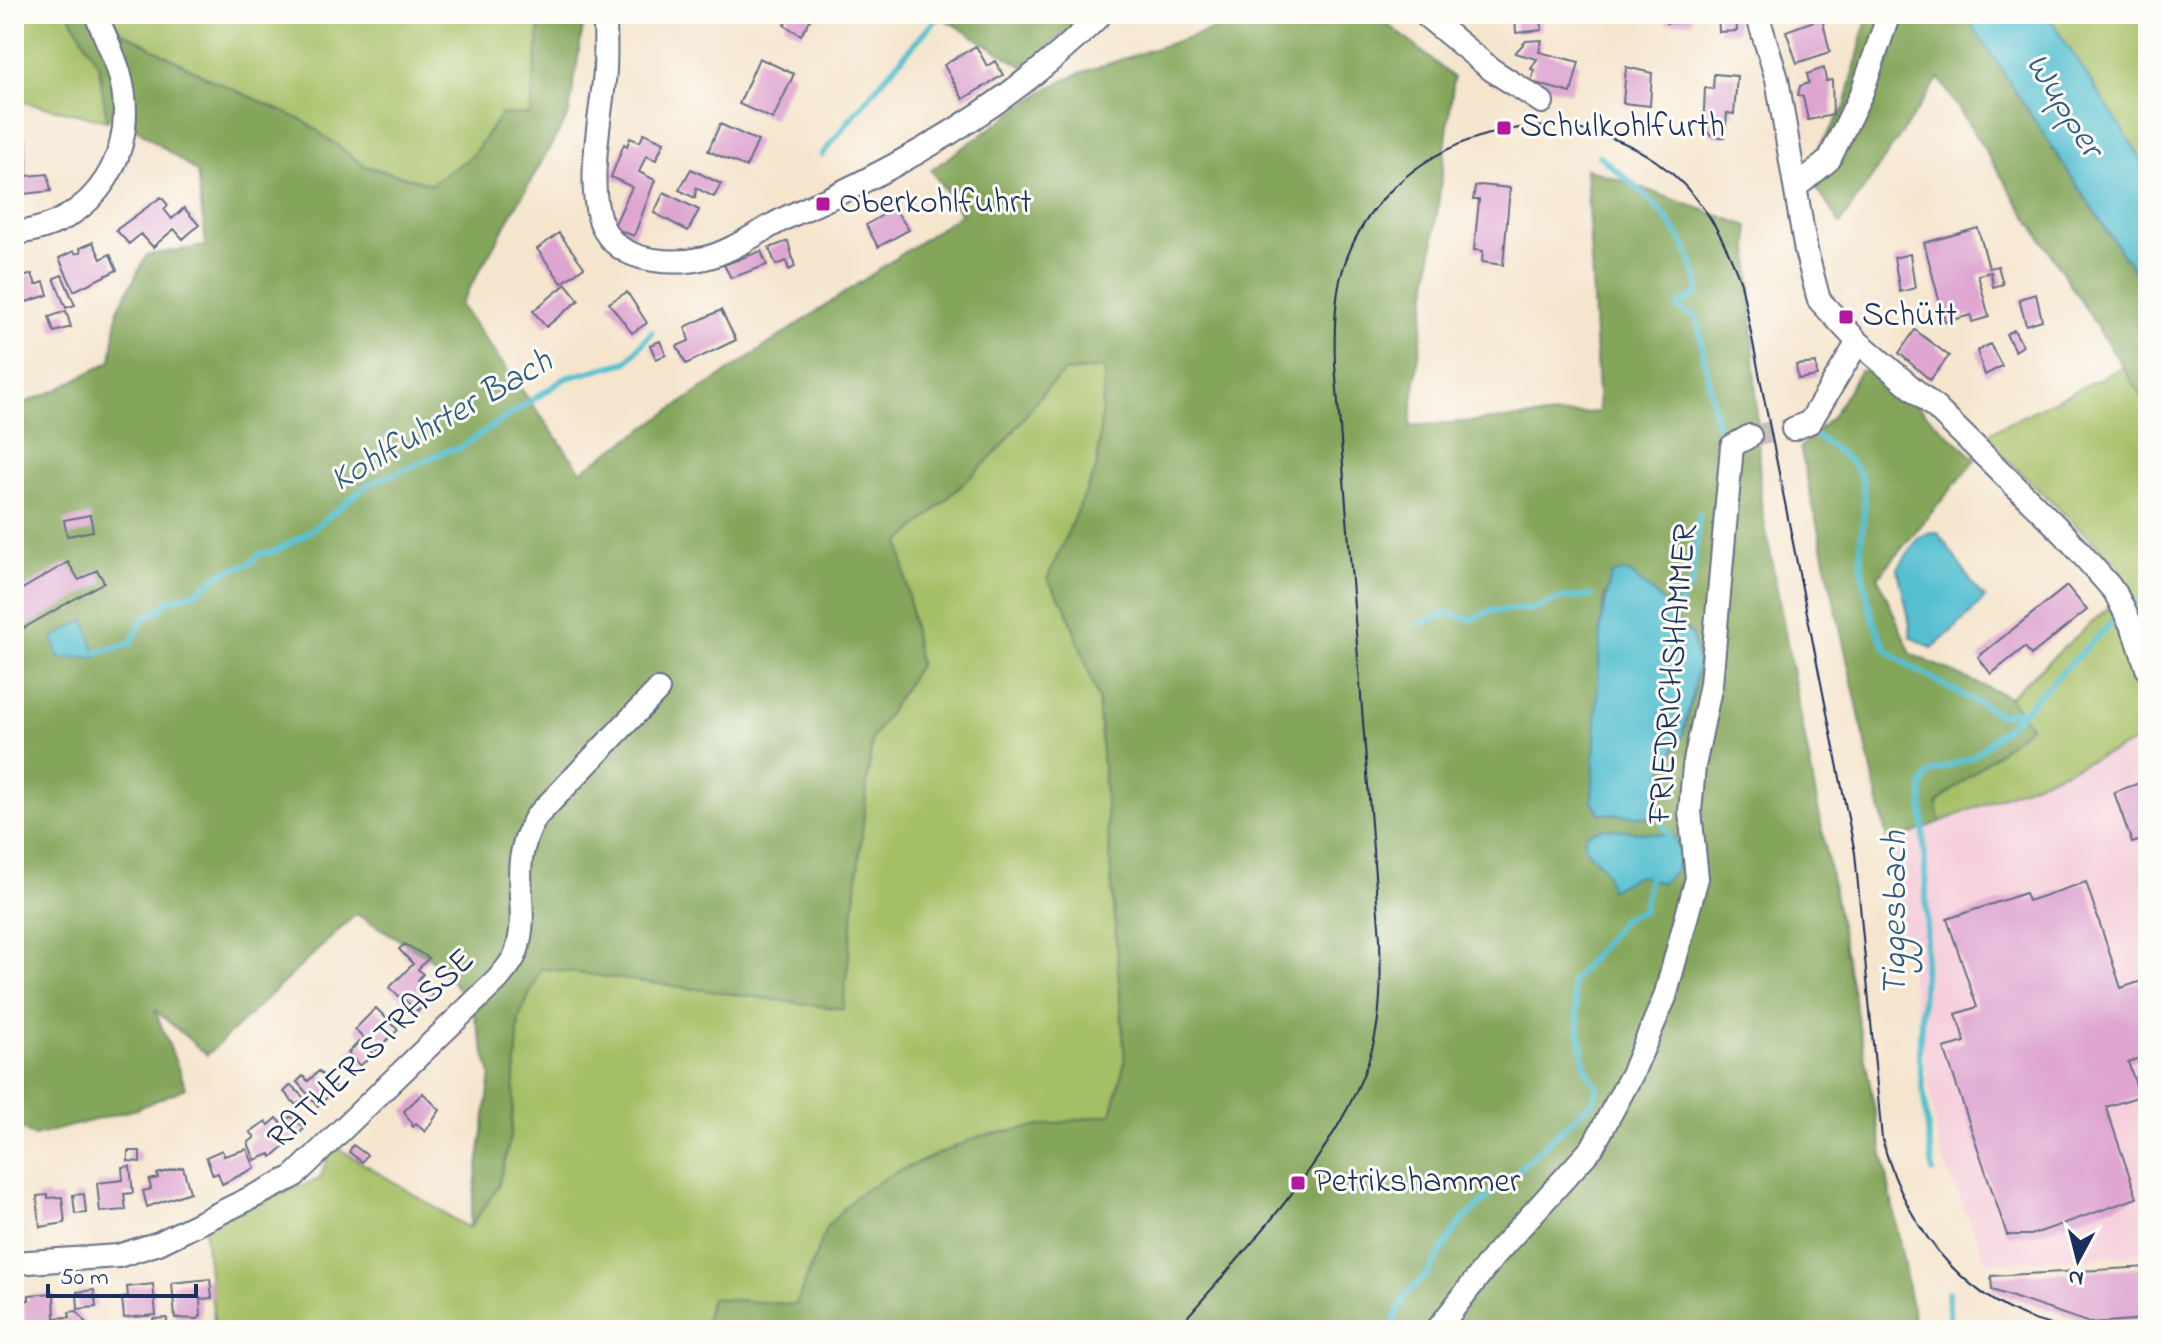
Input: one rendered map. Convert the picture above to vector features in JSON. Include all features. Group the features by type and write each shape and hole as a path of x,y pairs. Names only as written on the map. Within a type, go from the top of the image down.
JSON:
{"street":[{"path":"14,233 71,216 106,184 119,159 125,125 119,74 96,14"},
{"path":"605,14 605,68 595,182 597,207 608,236 625,251 649,260 706,258 892,169 1041,71 1101,14"},
{"path":"1424,14 1492,70 1542,102"},
{"path":"1757,14 1777,79 1806,251 1819,300 1858,342 1937,409 2065,535 2115,592 2137,637 2148,671"},
{"path":"1796,187 1829,160 1862,92 1889,14"},
{"path":"1793,429 1810,422 1858,342"},
{"name":"FRIEDRICHSHAMMER","path":"1437,1330 1494,1256 1592,1148 1632,1074 1665,997 1697,878 1690,812 1694,766 1711,684 1726,483 1732,446 1750,436"},
{"name":"RATHER STRASSE","path":"14,1263 118,1256 159,1243 293,1177 498,979 516,956 521,929 518,868 523,838 536,817 658,690"}],"shaded area":[{"path":"2148,737 2148,1254 1987,1263 1940,1152 1888,844"}],"green space":[{"path":"14,14 69,14 99,66 107,121 14,100"},
{"path":"69,14 109,14 115,28 208,78 304,121 365,166 431,184 472,156 501,114 530,115 541,14 585,14 569,114 460,305 581,471 961,214 931,170 1048,88 1080,73 1260,14 1376,14 1454,78 1410,426 1599,412 1586,168 1748,226 1761,504 1916,1330 703,1330 711,1298 796,1305 827,1226 857,1195 894,1173 980,1136 1111,1114 1125,1062 1098,698 1066,607 1047,579 1097,467 1105,368 1064,372 1044,391 1001,448 900,543 919,665 872,739 843,1009 541,968 519,1018 511,1135 498,1187 469,1229 491,1075 470,1001 429,957 356,914 207,1055 155,1010 186,1088 136,1109 34,1136 14,1124 14,407 57,390 111,361 118,309 147,255 206,246 197,172 114,113 107,121 99,66","holes":["1631,574 1668,606 1666,609 1674,616 1695,689 1683,734 1663,770 1656,818 1600,813 1604,597"]},
{"path":"109,14 541,14 530,116 501,114 472,156 431,184 365,166 304,121 208,78 114,28"},
{"path":"936,14 1082,14 1067,32 1024,67"},
{"path":"1868,14 1968,14 1972,25 2148,293 2148,407 1939,78 1840,224 1805,169 1845,107"},
{"path":"2047,14 2148,14 2148,169 2051,24"},
{"path":"2123,367 2148,407 2148,633 2118,565 1982,436"},
{"path":"1106,368 1097,467 1048,579 1066,607 1098,698 1125,1062 1111,1115 1067,1123 827,1226 796,1305 711,1298 703,1330 215,1330 204,1225 320,1179 333,1145 469,1228 511,1135 519,1018 541,968 843,1009 872,739 919,665 900,543 1001,448 1044,391 1064,372"},
{"path":"1877,370 1976,459 1878,577 1911,654 2009,697 2030,726 1937,803 1940,822 1888,844 1800,447 1832,417 1860,371"},
{"path":"2109,607 2148,706 2148,737 1940,822 1937,803 2030,726 2009,697"}],"water":[{"name":"Wupper","path":"1968,14 2047,14 2148,169 2148,293 1972,25"},
{"path":"1938,532 1978,592 1985,597 1932,648 1910,636 1898,568 1919,537"},
{"path":"1622,571 1631,574 1668,606 1666,610 1692,635 1698,667 1683,734 1663,770 1657,818 1600,813 1592,801 1601,624 1611,575"},
{"path":"85,620 97,657 59,658 53,638"},
{"path":"1604,828 1673,836 1679,850 1679,862 1673,873 1661,883 1638,875 1610,890 1605,871 1585,847 1586,834"}],"building":[{"path":"790,14 812,17 801,35 784,25"},
{"path":"1495,14 1506,14 1507,20 1496,21"},
{"path":"1515,14 1541,14 1542,30 1516,33"},
{"path":"1666,14 1692,14 1692,22 1666,23"},
{"path":"1718,14 1736,14 1737,31 1719,32"},
{"path":"1819,14 1834,14 1835,18 1827,21"},
{"path":"1822,18 1830,52 1797,63 1786,31"},
{"path":"1542,40 1539,52 1579,62 1571,93 1531,82 1534,70 1531,69 1537,59 1515,53 1526,41"},
{"path":"976,46 987,66 995,61 1003,75 963,99 944,65"},
{"path":"759,58 794,74 773,119 739,104"},
{"path":"1626,67 1652,73 1650,106 1623,103"},
{"path":"1824,68 1826,81 1832,80 1833,115 1808,120 1803,97 1798,95 1800,86 1809,83 1807,74"},
{"path":"1714,74 1737,76 1734,114 1727,113 1725,137 1715,137 1703,130 1705,88 1713,89"},
{"path":"720,124 758,141 746,167 708,151"},
{"path":"644,133 664,142 656,160 646,156 639,172 655,180 634,236 613,228 632,187 611,177 624,144 627,146 630,138 640,142"},
{"path":"26,137 27,176 48,174 51,191 14,195 14,138"},
{"path":"691,169 721,184 714,197 696,188 695,198 679,190"},
{"path":"1475,187 1510,188 1503,265 1482,262 1483,251 1474,250 1479,200 1473,200"},
{"path":"664,192 699,210 688,231 654,213"},
{"path":"161,197 168,205 164,209 172,219 184,208 199,225 183,239 174,229 153,247 141,234 129,244 116,230"},
{"path":"894,208 909,230 878,247 866,225"},
{"path":"1978,228 1989,268 1998,266 2003,284 1993,287 1991,272 1978,275 1989,317 1972,322 1971,315 1945,322 1924,243"},
{"path":"559,233 584,267 562,283 537,249"},
{"path":"788,241 795,267 789,270 786,261 776,265 769,248"},
{"path":"93,242 101,259 110,254 117,270 74,291 59,258 74,251 76,254 81,252 80,248"},
{"path":"761,251 767,265 731,278 724,265"},
{"path":"1910,254 1915,288 1900,292 1894,258"},
{"path":"32,274 36,285 44,282 48,295 14,306 14,280"},
{"path":"62,275 75,305 66,308 54,278"},
{"path":"566,284 579,300 546,327 533,311"},
{"path":"627,292 647,323 632,333 609,303"},
{"path":"2036,294 2042,320 2026,325 2019,299"},
{"path":"721,310 736,340 686,364 677,346 689,341 685,327"},
{"path":"66,311 71,327 54,332 49,317"},
{"path":"1915,330 1949,356 1930,380 1899,353"},
{"path":"2014,330 2023,346 2015,351 2006,334"},
{"path":"660,341 666,355 656,359 650,345"},
{"path":"1990,344 2002,366 1985,375 1977,351"},
{"path":"1816,363 1817,376 1798,379 1796,365"},
{"path":"90,515 93,531 67,536 64,520"},
{"path":"68,562 79,580 97,570 104,582 24,628 14,614 14,594"},
{"path":"2067,586 2087,610 2031,655 2025,647 1991,674 1978,657"},
{"path":"2148,780 2148,838 2132,843 2114,792"},
{"path":"2086,882 2121,988 2148,979 2148,1055 2128,1062 2140,1096 2106,1107 2137,1198 2031,1235 2007,1235 1944,1048 1965,1042 1956,1014 1977,1007 1947,919 2025,893 2028,901"},
{"path":"405,944 429,958 418,969 423,974 418,980 433,996 418,1011 389,988 413,964 399,949"},
{"path":"376,1008 398,1030 376,1050 355,1029"},
{"path":"360,1041 373,1054 360,1066 348,1053"},
{"path":"319,1071 336,1089 318,1106 297,1082 303,1076 308,1081"},
{"path":"291,1085 304,1098 296,1105 284,1092"},
{"path":"423,1093 440,1110 425,1132 416,1123 413,1127 404,1111"},
{"path":"291,1116 305,1128 272,1157 270,1154 255,1160 248,1143 255,1137 250,1132 266,1121 269,1125 277,1118 282,1124"},
{"path":"353,1145 367,1155 362,1162 349,1152"},
{"path":"247,1149 255,1168 222,1184 218,1173 213,1175 206,1157 222,1150 224,1156"},
{"path":"128,1151 140,1151 140,1162 128,1161"},
{"path":"130,1166 133,1193 124,1194 126,1210 100,1212 97,1183 123,1180 122,1167"},
{"path":"183,1167 190,1192 147,1207 143,1191 151,1189 149,1180 158,1178 157,1174"},
{"path":"84,1194 86,1213 75,1214 73,1195"},
{"path":"48,1195 48,1198 62,1197 65,1223 40,1227 37,1196"},
{"path":"2148,1267 2148,1319 2090,1323 1992,1290 1991,1276"},
{"path":"210,1279 212,1298 200,1299 201,1315 198,1319 175,1318 172,1283"},
{"path":"153,1284 156,1315 124,1318 122,1298 128,1297 127,1287"},
{"path":"94,1290 96,1307 78,1309 77,1292"},
{"path":"54,1293 55,1318 70,1317 69,1312 77,1311 90,1329 32,1330 31,1320 25,1321 23,1301 29,1300 29,1295"},
{"path":"167,1318 167,1325 154,1327 153,1319"}],"waterway":[{"name":"Kohlfuhrter Bach","path":"822,155 941,14"},
{"path":"1599,156 1648,198 1686,249 1699,290 1694,297 1679,304 1679,309 1696,317 1716,422 1726,434"},
{"name":"Kohlfuhrter Bach","path":"96,653 130,644 144,617 159,611 167,601 195,593 224,572 251,563 259,554 273,552 305,535 368,485 449,450 458,449 566,378 627,362 652,332"},
{"path":"1818,437 1846,458 1859,473 1864,493 1861,558 1866,592 1885,647 1904,662 2000,715 2023,711 2115,619"},
{"path":"1668,620 1692,584 1699,515"},
{"path":"2137,603 2148,595"},
{"path":"1421,623 1449,613 1471,620 1490,611 1534,609 1562,598 1592,596"},
{"name":"Tiggesbach","path":"1933,1172 1919,1056 1927,922 1922,786 1930,773 1973,757 2023,712"},
{"path":"1656,810 1670,839"},
{"path":"1393,1330 1394,1320 1406,1294 1426,1276 1459,1224 1594,1100 1597,1087 1585,1067 1572,982 1624,918 1643,911 1649,877 1654,874"},
{"name":"Tiggesbach","path":"1948,1292 1950,1330"}],"tunnel":[{"path":"1750,436 1793,429"}],"tram line":[{"path":"1176,1330 1260,1234 1315,1162 1358,1087 1378,1022 1380,939 1335,364 1335,322 1340,280 1358,233 1387,194 1425,163 1468,141 1515,129 1564,127 1611,138 1656,161 1672,173 1708,215 1741,283 1855,853 1882,1139 1894,1174 1928,1238 1950,1265 1977,1289 2007,1308 2040,1322 2078,1330"}],"place":[{"name":"Schulkohlfurth","path":"1504,128"},
{"name":"Oberkohlfuhrt","path":"823,204"},
{"name":"Schütt","path":"1846,317"},
{"name":"Petrikshammer","path":"1298,1183"}]}
